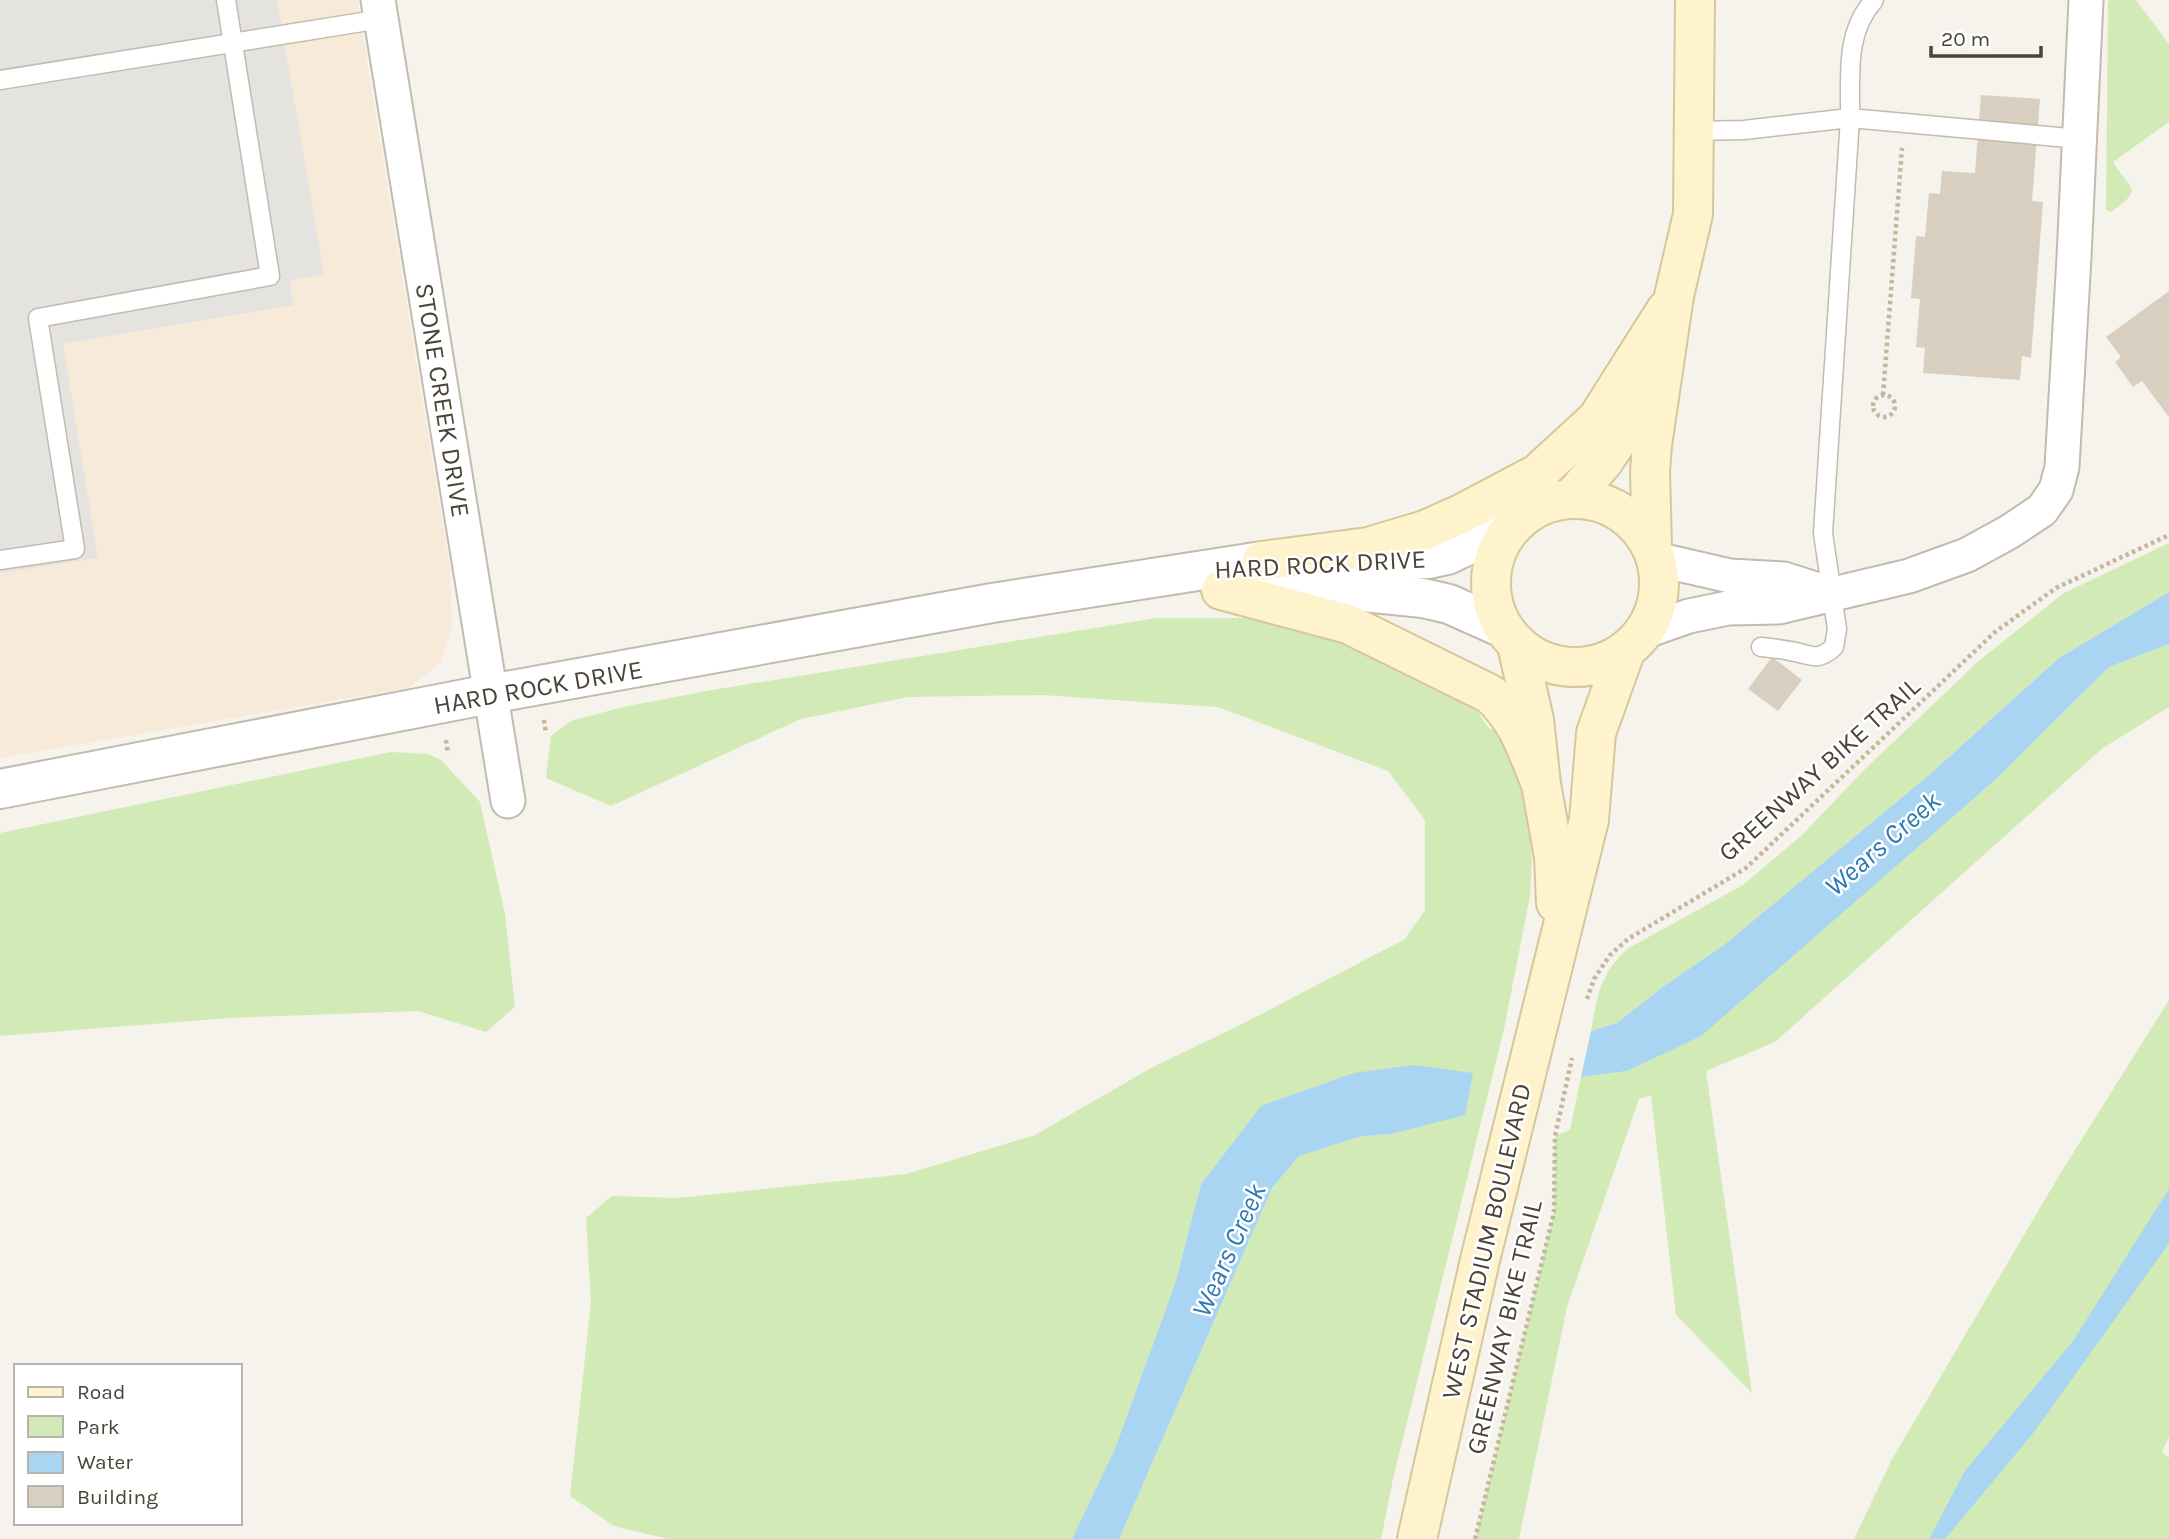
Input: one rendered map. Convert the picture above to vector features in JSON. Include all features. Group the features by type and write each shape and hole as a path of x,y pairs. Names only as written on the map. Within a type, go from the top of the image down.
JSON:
{"main road":[{"path":"1654,552 1638,526 1619,510 1596,501 1571,499 1551,502 1516,522 1503,538 1494,559 1490,583 1493,606 1510,637 1542,661 1570,668 1599,665 1636,641 1656,611 1660,589 1654,552 1650,472 1674,296 1693,214 1695,0"},
{"path":"1571,499 1622,434 1674,296"},
{"path":"1262,561 1367,547 1425,530 1460,515 1537,474 1597,419 1674,296"},
{"path":"1221,590 1348,624 1490,694 1506,709 1518,727 1541,784"},
{"name":"WEST STADIUM BOULEVARD","path":"1510,637 1534,720 1541,784 1554,857 1558,943"},
{"name":"WEST STADIUM BOULEVARD","path":"1417,1539 1480,1261 1589,820 1596,733 1636,641"}],"street":[{"path":"1636,641 1702,613 1728,608 1779,607 1909,576 1967,555 2042,510 2056,490 2062,467 2086,0"},
{"name":"STONE CREEK DRIVE","path":"380,10 508,801"},
{"name":"HARD ROCK DRIVE","path":"0,789 490,694 992,603 1262,561 1429,559 1447,555 1516,522"},
{"path":"1654,552 1730,576 1784,579 1830,594"},
{"name":"HARD ROCK DRIVE","path":"1076,591 1354,591 1423,598 1450,604 1510,637"}],"lane":[{"path":"0,560 75,548 38,318 270,276 226,0"},
{"path":"1761,647 1793,651 1810,657 1823,656 1834,647 1837,629 1830,594 1824,533 1850,118 1851,51 1855,29 1874,0"},
{"path":"0,80 232,43 380,10"},
{"path":"1695,131 1744,130 1850,118 2080,139"}],"path":[{"path":"1883,395 1903,123"},
{"path":"1883,395 1892,400 1894,407 1889,416 1882,417 1874,411 1873,404 1876,398 1883,395"},
{"name":"GREENWAY BIKE TRAIL","path":"1583,1008 1594,979 1609,955 1628,939 1746,868 1995,632 2056,588 2169,535"},
{"name":"GREENWAY BIKE TRAIL","path":"1475,1539 1554,1212 1555,1136 1575,1046"}],"shaded area":[{"path":"0,0 357,0 450,569 452,626 441,662 408,688 0,758"},
{"path":"0,0 277,0 324,274 290,280 293,305 63,344 98,558 0,573"}],"green space":[{"path":"2108,0 2136,0 2169,44 2169,122 2113,162 2132,189 2128,198 2111,212 2106,210"},
{"path":"2169,543 2169,592 2059,658 1929,775 1724,945 1664,986 1617,1023 1591,1031 1601,986 1611,968 1627,949 1743,885 1802,835 1865,769 1981,659 2064,593"},
{"path":"1156,618 1245,618 1333,637 1430,683 1475,708 1489,729 1497,728 1520,766 1532,857 1530,896 1504,1029 1393,1479 1381,1539 1119,1539 1272,1188 1299,1156 1362,1136 1391,1134 1261,1106 1201,1184 1175,1284 1115,1450 1072,1539 668,1539 614,1526 570,1496 591,1302 586,1218 612,1196 678,1198 906,1174 1035,1135 1151,1068 1405,939 1425,910 1425,820 1388,771 1218,707 1042,695 908,697 801,719 611,806 546,778 551,736 571,721 623,707 712,690"},
{"path":"2169,644 2169,707 2103,748 1775,1042 1706,1071 1752,1393 1676,1315 1651,1095 1639,1099 1567,1307 1519,1539 1475,1539 1554,1212 1555,1136 1570,1130 1581,1077 1627,1071 1701,1035 1995,780 2109,667"},
{"path":"391,752 428,754 441,760 480,802 505,914 515,1007 486,1032 418,1011 229,1018 0,1036 0,833"},
{"path":"2169,1000 2169,1437 2162,1452 2169,1458 2169,1539 1854,1539 1891,1461 2057,1179"}],"water":[{"name":"Wears Creek","path":"2169,592 2169,644 2109,667 1995,780 1701,1036 1627,1071 1581,1077 1591,1031 1617,1023 1664,986 1724,945 1929,775 2059,658"},
{"name":"Wears Creek","path":"1414,1065 1473,1073 1465,1115 1391,1134 1362,1136 1299,1156 1272,1188 1119,1539 1072,1539 1115,1449 1175,1284 1201,1184 1261,1106 1354,1073"},
{"path":"2169,1189 2167,1246 2034,1432 1945,1539 1929,1539 1965,1471 2073,1341"}],"building":[{"path":"1981,95 2040,99 2032,201 2043,202 2031,358 2022,356 2020,380 1923,373 1925,348 1916,347 1920,299 1911,298 1916,236 1925,237 1929,193 1940,194 1942,171 1975,173"},
{"path":"2169,291 2169,417 2142,381 2133,387 2115,362 2121,357 2106,337"},
{"path":"1772,657 1802,680 1778,711 1748,689"}]}
